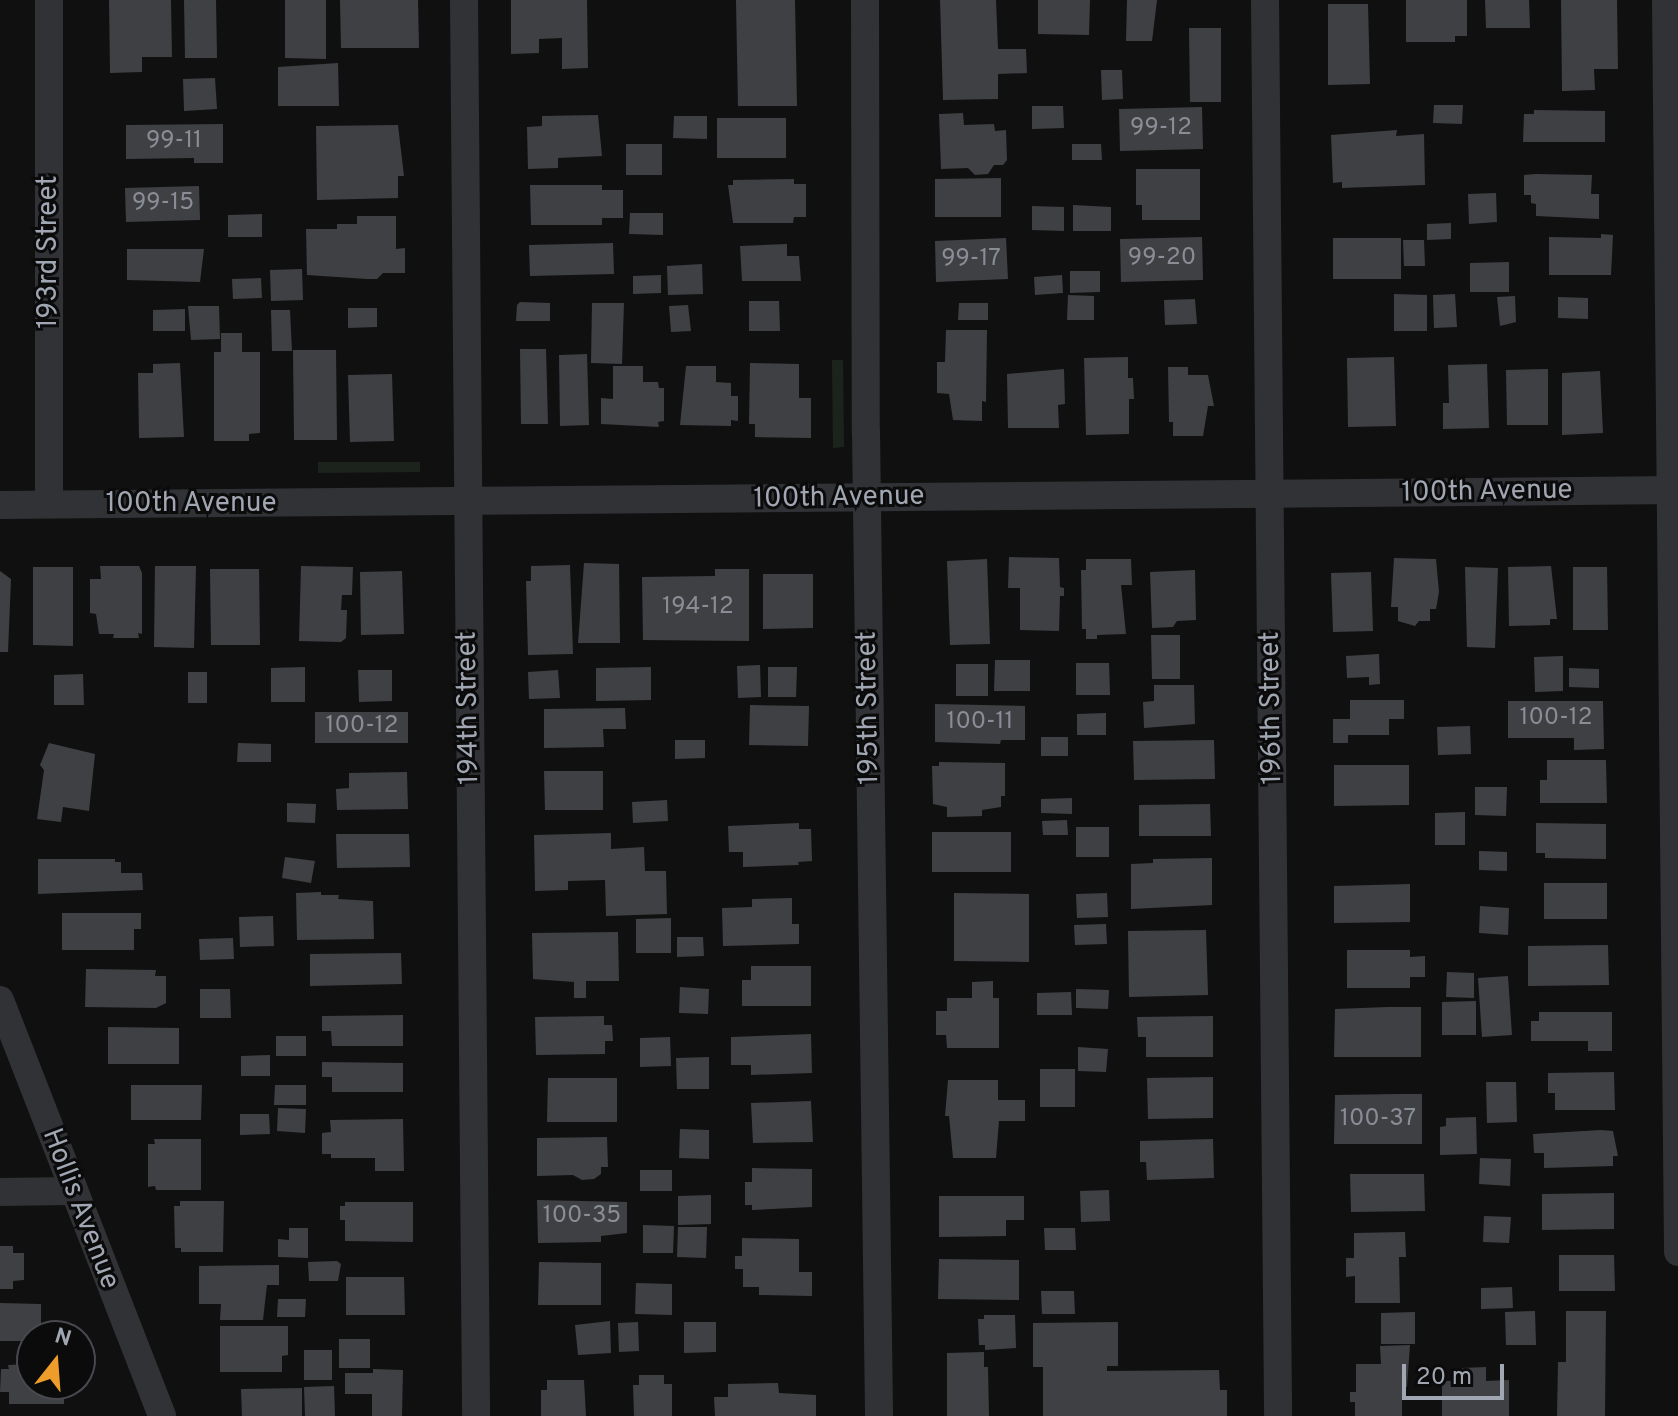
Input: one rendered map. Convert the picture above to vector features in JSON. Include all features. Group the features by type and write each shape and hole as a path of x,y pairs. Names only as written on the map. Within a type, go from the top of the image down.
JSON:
{"street":[{"name":"193rd Street","path":"49,0 49,504"},
{"name":"194th Street","path":"464,0 476,1416"},
{"name":"195th Street","path":"865,0 867,498 879,1416"},
{"name":"196th Street","path":"1265,0 1278,1416"},
{"path":"1666,0 1673,115 1678,1252"},
{"name":"100th Avenue","path":"0,505 1674,490"},
{"name":"Hollis Avenue","path":"0,1000 162,1416"},
{"path":"0,1192 72,1191"}],"shaded area":[{"path":"832,360 843,360 844,447 833,448"},
{"path":"318,462 420,462 420,472 318,473"}],"building":[{"path":"109,0 171,0 172,57 142,57 142,72 110,73"},
{"path":"184,0 216,0 217,58 185,58"},
{"path":"285,0 326,0 326,59 285,58"},
{"path":"340,0 418,0 419,48 341,48"},
{"path":"511,0 587,0 588,68 562,69 562,38 539,39 539,53 511,54"},
{"path":"736,0 795,0 797,106 738,106"},
{"path":"940,0 996,0 998,49 1026,49 1027,73 998,74 998,99 943,100"},
{"path":"1038,0 1090,0 1089,35 1038,34"},
{"path":"1127,0 1157,0 1152,41 1126,41"},
{"path":"1406,0 1467,0 1467,36 1455,36 1455,42 1406,42"},
{"path":"1485,0 1529,0 1530,28 1486,28"},
{"path":"1561,0 1617,0 1618,69 1594,69 1595,90 1562,91"},
{"path":"1328,4 1368,4 1370,84 1328,85"},
{"path":"1189,28 1221,28 1221,102 1190,102"},
{"path":"338,63 339,106 278,106 278,67"},
{"path":"1101,70 1122,70 1123,99 1102,100"},
{"path":"215,78 217,109 184,111 183,79"},
{"path":"1434,105 1463,105 1462,124 1433,123"},
{"path":"1032,106 1063,106 1064,128 1032,129"},
{"path":"1202,107 1203,149 1120,151 1119,109"},
{"path":"1534,110 1605,111 1605,142 1523,142 1524,114 1534,114"},
{"path":"963,113 964,125 994,124 995,131 1006,130 1007,160 1003,165 994,165 988,174 975,175 968,168 941,169 939,114"},
{"path":"598,115 602,156 558,158 558,168 528,169 527,127 542,126 542,116"},
{"path":"674,116 707,116 707,139 673,138"},
{"path":"717,118 786,118 786,158 717,158"},
{"path":"223,124 223,163 194,163 194,158 126,159 126,125"},
{"path":"398,125 404,176 398,176 398,198 317,200 316,126"},
{"path":"1397,130 1396,136 1424,134 1425,185 1342,188 1342,182 1333,183 1331,135"},
{"path":"626,144 662,144 662,175 626,175"},
{"path":"1072,144 1101,144 1102,160 1072,160"},
{"path":"1136,169 1200,169 1200,220 1142,220 1142,205 1136,205"},
{"path":"1524,175 1592,175 1591,194 1599,194 1599,219 1536,216 1536,204 1531,203 1531,195 1524,195"},
{"path":"1001,178 1001,217 935,217 935,179"},
{"path":"794,179 794,184 806,184 806,217 794,217 793,223 733,223 728,185 733,185 733,180"},
{"path":"530,185 602,185 602,190 623,190 623,218 602,218 602,225 531,225"},
{"path":"199,186 200,220 126,222 125,188"},
{"path":"1496,193 1497,222 1469,224 1468,194"},
{"path":"1073,205 1111,207 1111,231 1073,231"},
{"path":"1032,206 1064,207 1064,231 1032,230"},
{"path":"630,213 663,213 663,235 629,234"},
{"path":"262,214 262,237 228,237 228,215"},
{"path":"357,216 396,216 396,249 405,248 405,273 383,273 377,279 307,275 306,229 337,229 337,224 357,224"},
{"path":"1451,223 1451,239 1427,240 1427,224"},
{"path":"1601,234 1613,235 1611,275 1549,275 1549,237 1601,238"},
{"path":"1202,237 1203,280 1121,282 1120,239"},
{"path":"1006,238 1008,279 936,282 935,241"},
{"path":"1333,238 1401,238 1401,279 1333,279"},
{"path":"1403,240 1424,240 1425,266 1404,266"},
{"path":"613,243 614,274 530,276 529,245"},
{"path":"787,244 787,256 799,256 801,281 742,281 740,246"},
{"path":"127,249 204,249 200,282 127,280"},
{"path":"1509,262 1509,292 1470,292 1470,263"},
{"path":"702,264 703,294 668,295 667,266"},
{"path":"302,269 303,300 271,301 270,270"},
{"path":"1070,271 1100,271 1100,292 1070,293"},
{"path":"661,275 661,293 633,294 633,276"},
{"path":"1062,275 1063,293 1035,295 1034,277"},
{"path":"261,278 262,298 233,299 232,279"},
{"path":"1394,294 1427,295 1427,331 1394,331"},
{"path":"1455,294 1457,327 1434,328 1433,295"},
{"path":"1068,295 1094,296 1094,320 1067,320"},
{"path":"1515,296 1516,322 1500,326 1497,297"},
{"path":"1558,297 1588,298 1588,319 1558,318"},
{"path":"1195,299 1197,324 1165,325 1164,300"},
{"path":"749,301 779,301 780,331 749,331"},
{"path":"520,302 550,303 550,321 516,321"},
{"path":"592,303 624,303 622,364 591,363"},
{"path":"959,303 988,303 988,320 958,320"},
{"path":"688,305 691,331 671,332 669,306"},
{"path":"188,306 219,306 220,339 191,340"},
{"path":"348,308 377,308 377,327 348,328"},
{"path":"185,309 185,331 153,331 153,310"},
{"path":"271,310 290,310 292,351 272,351"},
{"path":"946,330 987,330 986,402 982,401 982,421 953,420 949,394 937,393 937,362 945,362"},
{"path":"221,333 242,333 242,352 260,352 260,433 249,434 249,441 214,441 214,352 221,352"},
{"path":"520,349 546,349 548,424 521,424"},
{"path":"293,350 336,350 337,440 294,440"},
{"path":"587,354 589,425 560,426 559,355"},
{"path":"1128,357 1128,378 1133,378 1134,399 1129,399 1129,434 1086,435 1084,358"},
{"path":"1394,357 1396,426 1348,427 1347,358"},
{"path":"180,363 184,437 139,438 138,373 153,373 153,364"},
{"path":"750,363 799,364 799,398 811,398 811,438 755,437 755,424 749,424"},
{"path":"1487,364 1489,428 1443,429 1443,403 1449,403 1448,365"},
{"path":"613,366 643,366 643,382 658,382 659,388 664,388 664,421 658,422 659,427 601,424 601,398 613,399"},
{"path":"686,366 716,366 716,382 731,383 731,396 738,396 738,421 731,420 731,426 680,425"},
{"path":"1168,367 1188,367 1188,375 1208,375 1214,406 1208,406 1203,436 1173,436 1173,422 1169,422"},
{"path":"1064,369 1065,404 1058,405 1059,428 1008,428 1007,374"},
{"path":"1548,369 1548,425 1507,425 1506,370"},
{"path":"1600,371 1603,433 1562,435 1562,373"},
{"path":"392,374 394,441 350,442 348,375"},
{"path":"1009,557 1059,558 1060,587 1064,588 1064,596 1060,596 1059,631 1020,630 1020,588 1008,588"},
{"path":"1394,558 1436,559 1439,592 1436,609 1430,609 1430,621 1419,621 1415,626 1398,621 1398,607 1391,607"},
{"path":"987,559 990,644 950,645 947,561"},
{"path":"1086,559 1131,559 1132,585 1121,585 1126,634 1097,635 1097,639 1086,639 1086,629 1082,629 1081,570 1086,570"},
{"path":"584,563 619,564 620,643 578,643"},
{"path":"570,565 573,654 528,655 526,581 531,581 531,566"},
{"path":"100,566 139,566 142,573 142,634 138,633 139,638 113,638 114,634 99,634 96,614 90,613 90,579 101,579"},
{"path":"155,566 196,566 194,648 154,647"},
{"path":"301,566 353,567 352,595 342,595 341,610 347,610 346,638 341,642 299,641"},
{"path":"1551,566 1557,619 1550,619 1550,625 1509,626 1508,567"},
{"path":"33,567 73,567 73,646 33,645"},
{"path":"1465,567 1498,568 1495,648 1467,647"},
{"path":"1573,567 1607,567 1608,630 1573,630"},
{"path":"210,569 259,569 260,645 211,645"},
{"path":"715,569 749,569 749,641 643,640 642,577 715,576"},
{"path":"1195,570 1196,620 1177,621 1173,627 1152,628 1150,572"},
{"path":"0,571 11,579 8,652 0,652"},
{"path":"402,571 404,634 361,635 360,572"},
{"path":"1371,572 1373,631 1333,632 1331,573"},
{"path":"763,574 813,574 813,628 763,629"},
{"path":"1151,635 1180,635 1180,679 1152,679"},
{"path":"1379,654 1380,684 1369,685 1369,677 1347,678 1346,656"},
{"path":"1563,656 1563,691 1535,692 1534,657"},
{"path":"995,660 1030,660 1030,691 994,691"},
{"path":"1076,663 1109,663 1110,695 1076,695"},
{"path":"956,664 988,664 988,696 956,696"},
{"path":"760,665 761,697 738,698 737,666"},
{"path":"305,667 305,702 271,702 271,668"},
{"path":"651,667 651,700 596,701 596,668"},
{"path":"768,667 797,667 796,697 768,697"},
{"path":"1569,668 1599,669 1599,688 1569,687"},
{"path":"358,670 392,670 392,701 359,702"},
{"path":"558,670 560,698 529,699 528,672"},
{"path":"188,672 207,672 207,703 188,703"},
{"path":"83,674 84,705 54,705 54,675"},
{"path":"1154,685 1194,685 1195,724 1144,728 1143,702 1154,701"},
{"path":"1350,700 1404,700 1404,719 1389,719 1389,735 1348,735 1348,743 1333,743 1333,719 1350,719"},
{"path":"1508,701 1603,701 1604,749 1574,750 1574,738 1508,738"},
{"path":"935,704 1025,706 1025,740 1001,740 1000,744 935,742"},
{"path":"750,705 809,706 808,746 749,745"},
{"path":"625,708 626,729 603,729 604,747 544,748 544,709"},
{"path":"315,712 408,712 408,743 315,743"},
{"path":"1106,713 1106,735 1077,735 1077,714"},
{"path":"1470,726 1471,754 1438,755 1437,727"},
{"path":"1041,737 1068,737 1068,756 1041,756"},
{"path":"675,740 705,740 705,758 675,759"},
{"path":"1214,740 1215,779 1134,780 1133,741"},
{"path":"49,743 95,754 89,811 63,807 61,822 37,819 44,770 40,765"},
{"path":"238,743 271,744 271,762 237,762"},
{"path":"1547,760 1606,760 1607,803 1540,803 1540,780 1547,780"},
{"path":"939,762 1005,763 1005,796 1001,796 1001,807 982,810 982,816 947,817 947,807 933,804 932,766 939,766"},
{"path":"1334,765 1409,765 1409,805 1334,806"},
{"path":"544,771 603,771 603,810 545,810"},
{"path":"407,772 408,809 337,810 336,789 349,788 349,773"},
{"path":"1475,787 1507,787 1506,816 1475,815"},
{"path":"1072,798 1072,814 1041,813 1041,799"},
{"path":"667,800 668,821 633,823 632,802"},
{"path":"287,803 316,804 315,823 287,822"},
{"path":"1210,804 1211,836 1139,836 1139,805"},
{"path":"1465,812 1465,845 1435,845 1435,813"},
{"path":"1067,820 1068,835 1043,835 1042,821"},
{"path":"799,823 799,829 811,829 812,861 798,862 799,865 743,867 743,852 729,852 728,826"},
{"path":"1536,823 1606,824 1606,859 1545,858 1545,853 1536,853"},
{"path":"1076,827 1109,827 1109,857 1076,857"},
{"path":"932,832 1011,832 1011,872 932,872"},
{"path":"611,833 611,849 644,847 645,871 666,871 667,914 606,916 605,880 568,881 568,890 535,891 534,835"},
{"path":"336,834 409,834 410,867 337,868"},
{"path":"1479,851 1507,852 1507,871 1479,870"},
{"path":"285,857 315,861 311,883 282,878"},
{"path":"1212,858 1212,905 1131,909 1131,864 1153,863 1153,859"},
{"path":"38,859 115,859 115,862 121,862 121,873 142,873 143,890 38,894"},
{"path":"1544,883 1607,883 1607,919 1544,919"},
{"path":"1410,884 1410,922 1334,923 1334,886"},
{"path":"321,892 321,895 339,895 338,899 373,901 374,939 297,940 296,893"},
{"path":"954,893 1029,894 1029,962 954,961"},
{"path":"1107,893 1108,917 1077,918 1076,894"},
{"path":"792,898 792,924 799,924 799,944 723,946 722,908 752,907 752,899"},
{"path":"1480,906 1509,908 1508,935 1479,933"},
{"path":"62,913 141,913 141,929 134,929 134,950 62,950"},
{"path":"273,916 274,946 240,947 239,917"},
{"path":"671,918 671,953 636,953 636,919"},
{"path":"1106,924 1107,944 1075,945 1074,925"},
{"path":"1206,930 1208,995 1129,997 1128,931"},
{"path":"618,932 619,981 586,981 586,998 574,998 574,982 533,979 532,933"},
{"path":"677,937 703,937 704,956 677,957"},
{"path":"233,938 234,959 200,960 199,939"},
{"path":"1608,945 1609,985 1528,986 1528,946"},
{"path":"1347,950 1410,950 1410,957 1425,956 1425,977 1410,977 1410,988 1347,988"},
{"path":"401,953 402,984 310,986 310,954"},
{"path":"751,966 811,966 811,1006 742,1006 742,980 751,980"},
{"path":"86,969 156,970 155,976 166,976 166,1003 156,1008 85,1007"},
{"path":"1447,972 1474,973 1474,998 1446,997"},
{"path":"1508,976 1512,1035 1482,1037 1478,978"},
{"path":"993,981 993,998 999,998 999,1048 947,1048 946,1035 936,1035 936,1011 947,1011 947,998 972,998 972,982"},
{"path":"680,987 709,989 708,1014 679,1013"},
{"path":"200,989 230,989 231,1018 200,1018"},
{"path":"1076,989 1109,990 1108,1009 1076,1008"},
{"path":"1071,992 1072,1015 1037,1015 1037,993"},
{"path":"1476,1001 1476,1035 1442,1035 1442,1002"},
{"path":"1421,1007 1421,1057 1334,1057 1335,1009"},
{"path":"1539,1012 1612,1012 1612,1051 1588,1051 1588,1041 1531,1041 1531,1021 1539,1021"},
{"path":"403,1015 403,1046 332,1046 331,1031 322,1031 322,1016"},
{"path":"604,1016 604,1025 612,1025 613,1041 605,1041 605,1054 536,1055 535,1017"},
{"path":"1213,1016 1213,1057 1146,1057 1146,1037 1138,1037 1137,1017"},
{"path":"108,1027 179,1028 179,1064 108,1064"},
{"path":"811,1034 812,1073 751,1075 751,1065 731,1065 731,1037"},
{"path":"276,1036 306,1036 306,1056 276,1056"},
{"path":"670,1037 671,1066 640,1067 640,1038"},
{"path":"1078,1047 1108,1049 1106,1072 1078,1071"},
{"path":"270,1055 270,1076 241,1076 241,1056"},
{"path":"709,1057 709,1089 677,1089 676,1058"},
{"path":"322,1062 403,1063 403,1092 332,1092 332,1077 322,1077"},
{"path":"1040,1069 1075,1069 1075,1107 1040,1107"},
{"path":"1614,1072 1615,1110 1555,1110 1555,1093 1548,1093 1548,1073"},
{"path":"1213,1077 1213,1118 1148,1119 1147,1078"},
{"path":"548,1078 617,1078 617,1122 547,1122"},
{"path":"948,1080 998,1080 998,1100 1025,1100 1025,1121 999,1121 996,1158 953,1158 949,1116 945,1116"},
{"path":"1486,1082 1516,1082 1517,1122 1487,1123"},
{"path":"131,1085 202,1085 201,1120 131,1120"},
{"path":"275,1085 306,1085 306,1105 274,1105"},
{"path":"1422,1094 1422,1144 1334,1144 1335,1095"},
{"path":"811,1101 813,1142 753,1143 751,1103"},
{"path":"278,1108 306,1109 305,1133 277,1131"},
{"path":"240,1114 269,1114 270,1134 240,1135"},
{"path":"1476,1117 1477,1154 1440,1155 1440,1127 1446,1126 1446,1118"},
{"path":"403,1119 404,1171 375,1171 375,1158 331,1158 331,1154 322,1154 322,1133 331,1132 330,1120"},
{"path":"680,1129 709,1130 709,1159 679,1158"},
{"path":"1613,1131 1618,1156 1613,1156 1613,1166 1544,1168 1544,1153 1534,1153 1533,1134"},
{"path":"607,1137 608,1167 601,1167 601,1174 594,1179 582,1180 573,1175 537,1176 537,1138"},
{"path":"154,1139 201,1139 201,1190 156,1190 155,1186 148,1187 148,1144 155,1144"},
{"path":"1213,1139 1214,1178 1147,1180 1146,1162 1140,1162 1140,1141"},
{"path":"1480,1158 1511,1159 1510,1186 1479,1184"},
{"path":"752,1168 812,1169 812,1207 752,1210 752,1205 745,1205 745,1182 752,1182"},
{"path":"640,1170 672,1170 672,1191 640,1191"},
{"path":"1350,1174 1424,1174 1425,1211 1351,1212"},
{"path":"1109,1190 1110,1221 1081,1222 1080,1191"},
{"path":"1614,1193 1614,1229 1542,1230 1542,1194"},
{"path":"711,1195 711,1224 678,1225 678,1196"},
{"path":"939,1196 1024,1196 1024,1220 1006,1220 1006,1236 939,1237"},
{"path":"537,1200 627,1202 627,1233 601,1236 601,1242 538,1243"},
{"path":"180,1201 224,1201 223,1252 181,1252 181,1248 175,1248 174,1206 180,1206"},
{"path":"345,1202 413,1202 413,1242 345,1241 345,1220 340,1220 340,1206 345,1206"},
{"path":"1484,1216 1511,1217 1509,1243 1483,1242"},
{"path":"643,1225 674,1226 673,1253 643,1253"},
{"path":"678,1227 707,1227 706,1258 677,1257"},
{"path":"289,1228 308,1228 308,1258 278,1257 278,1239 289,1240"},
{"path":"1044,1228 1075,1228 1076,1250 1045,1250"},
{"path":"1405,1232 1406,1257 1399,1257 1400,1303 1355,1303 1355,1276 1346,1277 1346,1258 1354,1258 1354,1233"},
{"path":"742,1238 799,1239 799,1272 812,1272 812,1296 759,1295 759,1287 743,1287 743,1269 735,1269 735,1256 742,1256"},
{"path":"0,1246 13,1246 13,1253 24,1253 24,1280 13,1281 13,1289 0,1289"},
{"path":"1559,1255 1614,1255 1615,1291 1559,1291"},
{"path":"939,1259 1019,1260 1019,1300 938,1299"},
{"path":"337,1261 341,1264 338,1281 309,1281 308,1262"},
{"path":"539,1262 601,1263 601,1305 538,1305"},
{"path":"279,1265 279,1285 267,1285 263,1320 220,1320 221,1304 199,1304 199,1266"},
{"path":"346,1277 404,1277 405,1315 346,1315"},
{"path":"636,1283 672,1284 672,1315 635,1314"},
{"path":"1512,1287 1513,1308 1481,1309 1481,1288"},
{"path":"1041,1291 1074,1291 1075,1314 1042,1314"},
{"path":"278,1299 306,1299 305,1317 277,1317"},
{"path":"0,1303 41,1304 41,1320 16,1320 16,1341 0,1341"},
{"path":"1535,1311 1536,1345 1506,1345 1505,1312"},
{"path":"1566,1311 1606,1311 1605,1416 1557,1416 1558,1362 1566,1362"},
{"path":"1415,1312 1415,1344 1381,1344 1381,1313"},
{"path":"984,1315 1015,1315 1016,1348 985,1350 985,1345 979,1345 978,1319 984,1319"},
{"path":"610,1321 611,1353 578,1355 575,1325"},
{"path":"638,1322 639,1351 619,1352 618,1323"},
{"path":"684,1322 716,1322 716,1352 684,1353"},
{"path":"1118,1322 1118,1366 1107,1366 1107,1371 1219,1370 1220,1390 1227,1390 1227,1416 1043,1416 1043,1367 1033,1367 1033,1323"},
{"path":"220,1326 288,1326 288,1355 282,1356 282,1372 220,1372"},
{"path":"339,1339 370,1339 370,1368 339,1368"},
{"path":"1410,1345 1407,1387 1402,1387 1402,1416 1355,1416 1355,1402 1350,1402 1350,1392 1356,1392 1356,1364 1381,1364 1380,1346"},
{"path":"304,1350 332,1350 332,1380 304,1380"},
{"path":"984,1352 984,1367 988,1367 989,1416 947,1416 947,1353"},
{"path":"8,1365 16,1365 16,1400 64,1400 64,1404 9,1404 9,1392 0,1392 1,1369 9,1369"},
{"path":"1486,1367 1486,1381 1509,1380 1509,1416 1442,1416 1442,1381 1462,1381 1462,1368"},
{"path":"373,1369 403,1370 402,1416 372,1416 372,1394 345,1394 345,1373 373,1373"},
{"path":"639,1375 664,1375 664,1384 672,1384 672,1416 634,1416 633,1385 639,1385"},
{"path":"547,1380 584,1380 586,1416 541,1416 541,1390 547,1390"},
{"path":"778,1383 779,1393 816,1395 816,1416 715,1416 714,1397 728,1397 728,1384"},
{"path":"334,1386 335,1416 305,1416 304,1387"},
{"path":"302,1388 302,1416 242,1416 241,1389"}]}
